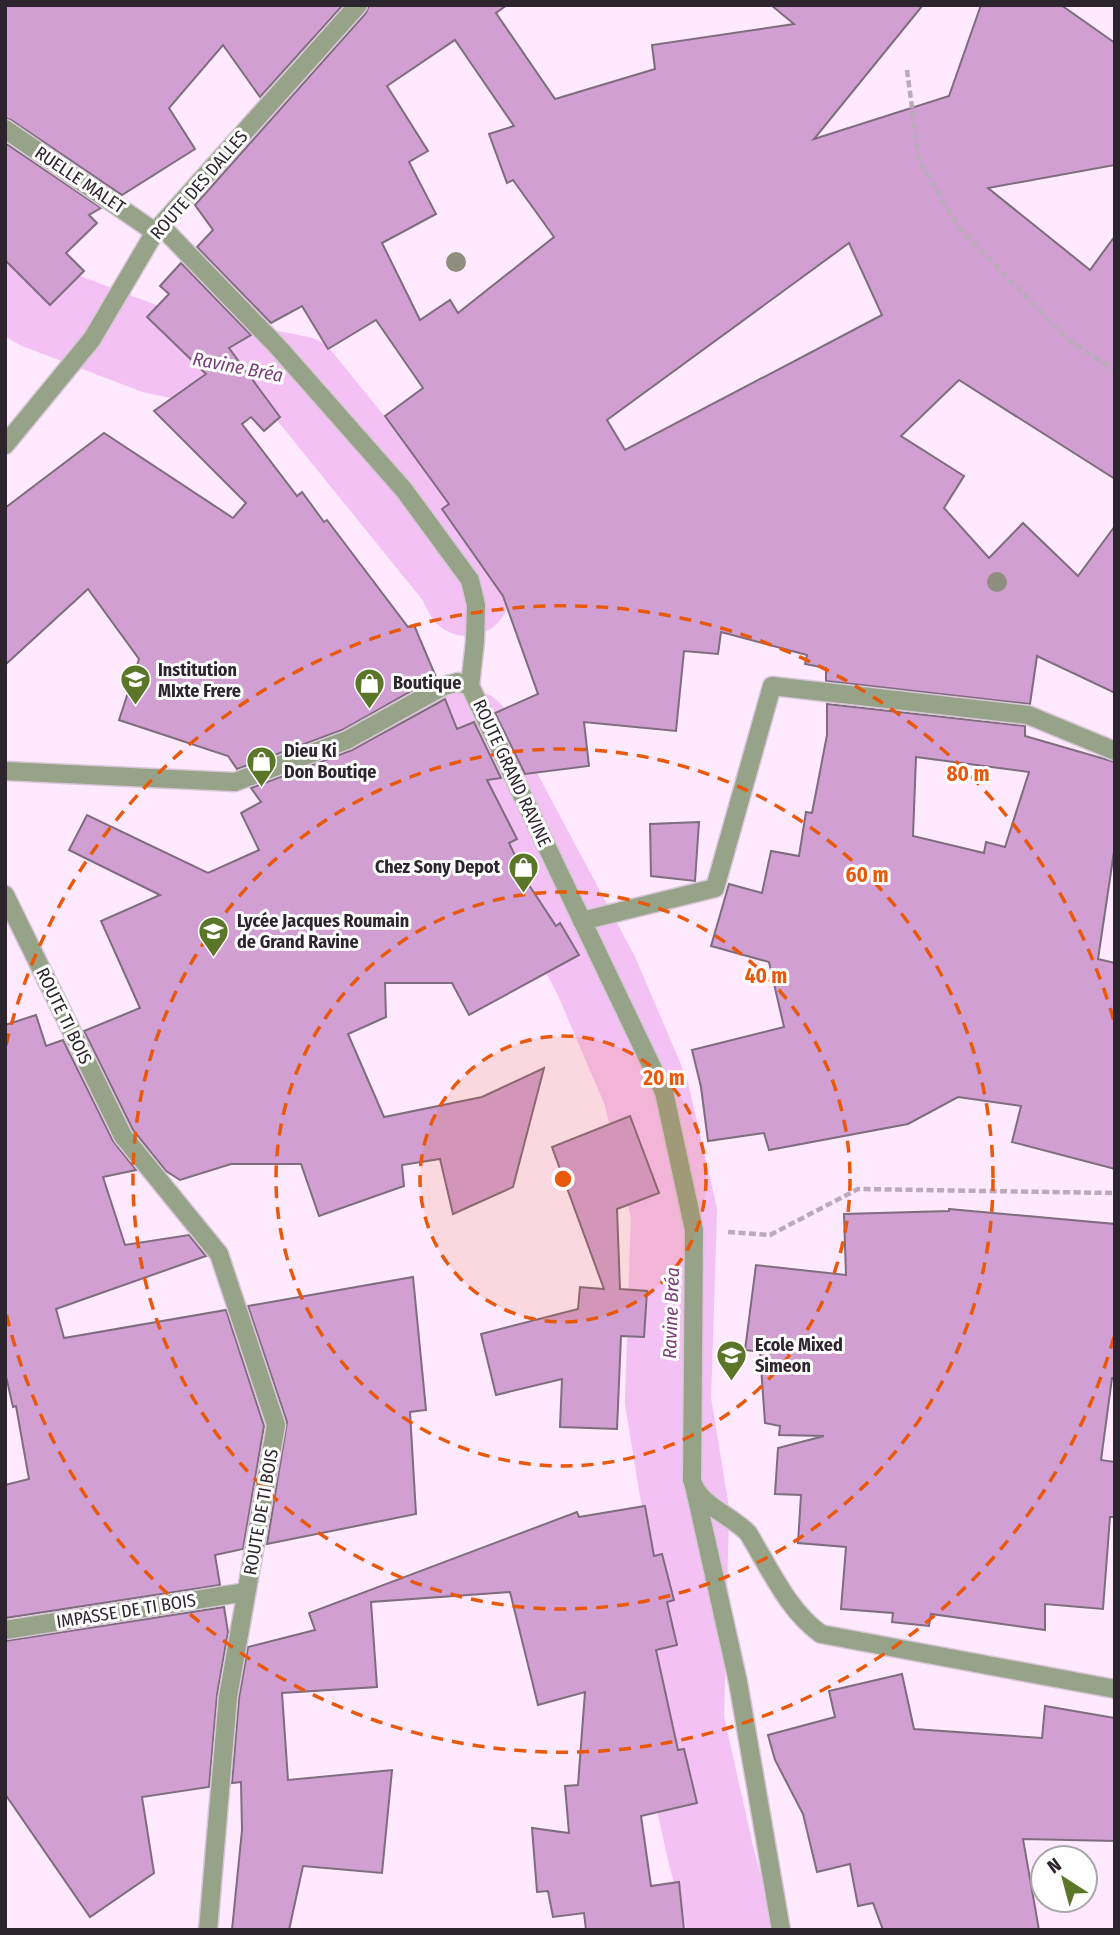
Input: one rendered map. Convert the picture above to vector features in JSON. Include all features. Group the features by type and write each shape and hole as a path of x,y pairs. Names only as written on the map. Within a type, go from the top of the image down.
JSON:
{"street":[{"name":"ROUTE DES DALLES","path":"5,445 92,339 158,229 358,5"},
{"name":"RUELLE MALET","path":"5,129 158,229 278,347 404,490 470,580 476,605 470,686"},
{"name":"ROUTE GRAND RAVINE","path":"5,771 235,782 347,740 443,686 458,682 470,686 664,1092 694,1230 692,1480 738,1682 781,1930"},
{"path":"582,921 715,888 772,686 1028,715 1115,751"},
{"name":"ROUTE TI BOIS","path":"5,895 123,1136"},
{"name":"ROUTE DE TI BOIS","path":"123,1136 219,1254 276,1425 228,1697 208,1930"},
{"path":"695,1490 748,1533 797,1612 809,1626 821,1634 1115,1689"},
{"name":"IMPASSE DE TI BOIS","path":"5,1630 246,1592"}],"path":[{"path":"907,70 919,161 958,228 1067,339 1115,370"},
{"path":"694,1230 770,1235 858,1189 1115,1193"}],"building":[{"path":"5,5 343,5 260,97 223,45 169,108 195,149 122,195 5,118"},
{"path":"369,5 507,5 496,13 555,99 655,69 652,45 794,24 771,5 923,5 814,139 949,96 981,5 1061,5 1115,43 1115,165 988,188 1090,270 1115,236 1115,479 959,380 901,436 964,476 944,508 989,558 1023,523 1078,576 1115,526 1115,693 1037,656 1030,704 826,681 826,668 805,664 807,655 721,632 718,654 684,651 676,731 584,722 589,766 525,774 495,713 538,694 503,596 442,509 449,504 385,416 423,388 376,320 328,349 302,306 271,323 197,247 213,230 195,205 366,13","holes":["455,40 514,126 489,134 507,183 513,180 554,237 458,313 450,300 420,320 382,243 436,214 409,162 428,151 387,86","849,243 882,315 625,450 607,420"]},
{"path":"5,143 101,208 89,215 97,223 66,253 84,271 50,305 5,260"},
{"path":"181,263 251,335 229,348 280,417 264,431 251,417 242,424 297,496 302,492 324,522 327,520 408,627 414,625 436,677 342,730 237,769 228,756 119,720 139,659 88,589 5,665 5,508 104,433 233,518 246,503 154,411 206,374 147,317 169,294 160,286"},
{"path":"445,699 457,729 474,722 501,778 487,780 517,839 509,843 529,885 556,926 560,923 579,955 469,1015 452,983 385,983 386,1017 348,1034 384,1117 482,1097 544,1068 513,1187 453,1214 440,1159 402,1165 404,1186 319,1216 301,1164 231,1164 180,1180 166,1171 133,1130 84,1031 140,1008 101,921 160,895 69,850 87,815 208,873 259,850 241,813 261,802 251,788 352,750"},
{"path":"827,704 1025,726 1025,736 1115,762 1115,845 1098,959 1115,963 1115,1169 1012,1142 1021,1106 958,1097 908,1124 769,1150 764,1133 708,1141 701,1087 692,1050 784,1027 769,962 711,946 729,884 762,893 771,851 799,856 806,812 812,813 827,735","holes":["916,757 1029,772 1005,847 986,842 984,853 913,836"]},
{"path":"699,822 695,881 651,876 650,824"},
{"path":"36,1015 46,1046 63,1040 113,1141 136,1170 103,1177 125,1245 189,1235 206,1256 56,1309 64,1338 226,1310 264,1426 243,1549 215,1555 220,1585 5,1618 5,1485 29,1479 16,1406 13,1407 5,1372 5,1025"},
{"path":"630,1116 659,1193 617,1209 620,1289 647,1291 644,1337 621,1336 617,1429 560,1427 562,1379 496,1395 481,1334 578,1309 580,1287 604,1289 552,1147"},
{"path":"949,1209 1115,1224 1115,1378 1112,1378 1101,1460 1115,1462 1115,1517 1110,1517 1103,1609 1045,1604 1045,1630 931,1614 929,1626 892,1622 893,1613 841,1609 846,1547 798,1543 801,1495 775,1494 778,1448 824,1436 779,1435 780,1426 765,1423 760,1352 745,1350 756,1265 846,1275 844,1214"},
{"path":"413,1277 426,1410 410,1412 416,1514 267,1544 287,1422 248,1306"},
{"path":"645,1506 654,1556 662,1554 674,1600 667,1602 677,1645 656,1650 678,1750 684,1749 697,1803 641,1816 651,1886 679,1882 684,1930 586,1930 584,1913 553,1917 548,1891 537,1892 532,1828 569,1833 565,1786 578,1785 585,1692 538,1705 510,1592 371,1602 377,1687 282,1693 288,1780 392,1770 382,1873 303,1866 289,1930 232,1930 242,1830 241,1782 232,1783 239,1698 248,1647 315,1630 309,1613 577,1512 579,1517"},
{"path":"224,1607 228,1632 217,1695 209,1787 142,1797 154,1873 90,1917 5,1794 5,1641"},
{"path":"902,1674 914,1729 1042,1738 1045,1706 1115,1718 1115,1841 1023,1839 1029,1873 1029,1914 1036,1914 1039,1930 883,1930 873,1903 858,1906 850,1864 817,1872 803,1814 775,1760 768,1735 835,1717 829,1691"}],"waterway":[{"name":"Ravine Bréa","path":"5,285 38,306 156,351 299,379 460,578 467,593"},
{"name":"Ravine Bréa","path":"469,733 596,975 646,1092 674,1213 668,1401 686,1511 681,1721 731,1930"}],"place":[{"name":"Institution MIxte Frere","path":"135,707"},
{"name":"Boutique","path":"370,710"},
{"name":"Dieu Ki Don Boutiqe","path":"261,788"},
{"name":"Chez Sony Depot","path":"523,894"},
{"name":"Lycée Jacques Roumain de Grand Ravine","path":"214,958"},
{"name":"Ecole Mixed Simeon","path":"732,1382"}]}
